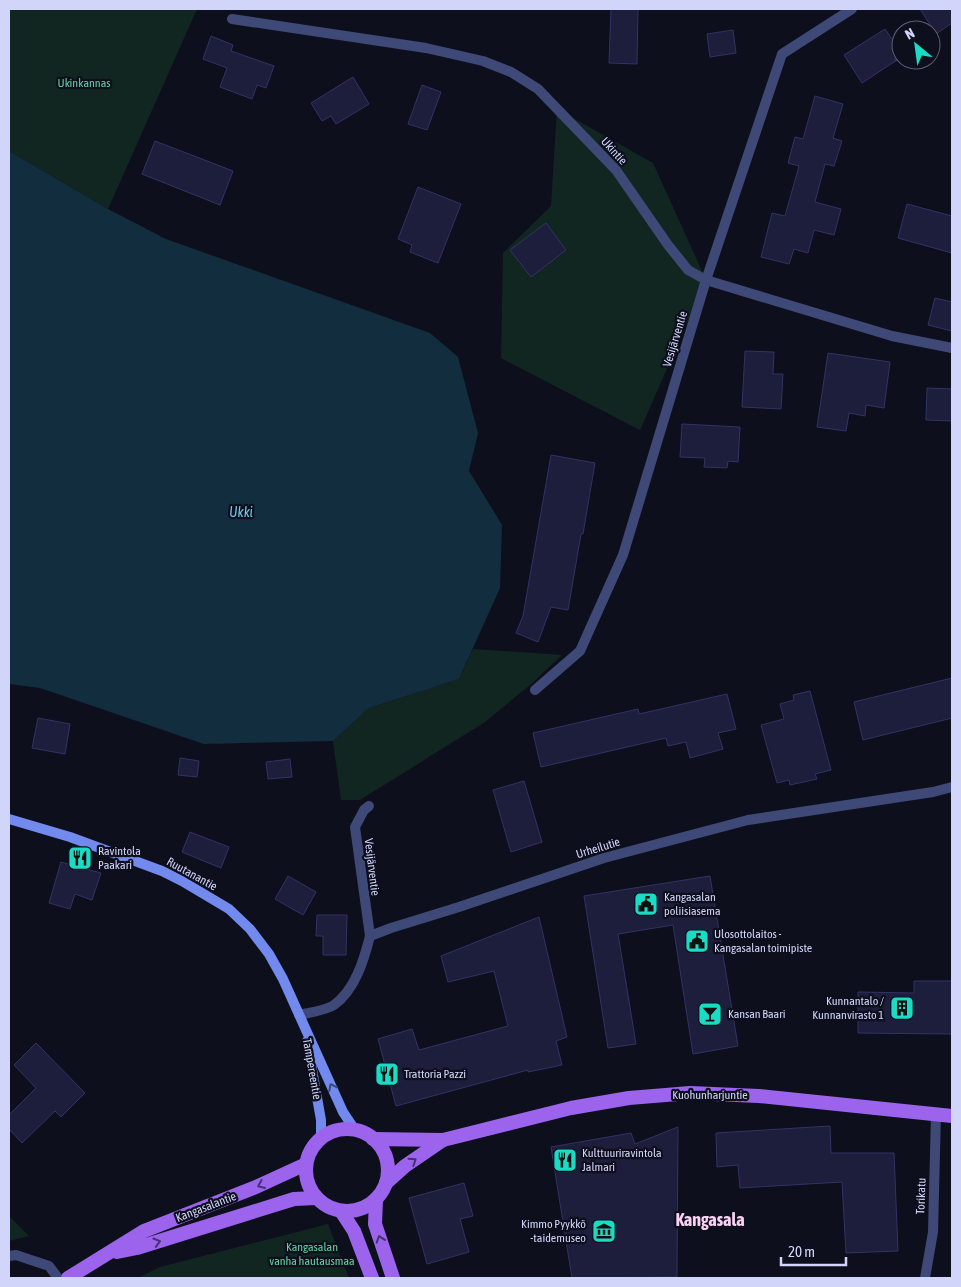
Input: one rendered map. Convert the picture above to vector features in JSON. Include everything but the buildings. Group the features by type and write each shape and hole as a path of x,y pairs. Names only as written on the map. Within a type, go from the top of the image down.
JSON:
{"main road":[{"name":"Ruutanantie","path":"9,819 70,837 162,871 229,909 250,929 269,954 304,1026"},
{"name":"Tampereentie","path":"304,1026 343,1112 354,1130"},
{"name":"Tampereentie","path":"304,1026 322,1120 321,1138"},
{"name":"Kuohunharjuntie","path":"373,1139 442,1140 571,1108 629,1098 690,1093 759,1096 952,1116"},
{"path":"337,1130 354,1130 364,1133 373,1139 381,1148 386,1159 388,1172 386,1184 376,1199 360,1209 340,1211 327,1206 316,1198 308,1185 306,1164 310,1152 321,1138 337,1130"},
{"name":"Kuohunharjuntie","path":"386,1184 405,1166 442,1140"},
{"name":"Kangasalantie","path":"68,1278 144,1231 256,1187 306,1164"},
{"name":"Kangasalantie","path":"109,1254 137,1248 294,1199 316,1198"},
{"path":"376,1199 375,1224 394,1278"},
{"path":"340,1211 354,1232 372,1278"}],"street":[{"name":"Vesijärventie","path":"535,690 580,651 623,555 706,280 782,54 852,9"},
{"name":"Ukintie","path":"232,19 426,48 483,61 511,72 538,89 616,170 668,245 688,270 706,280 892,336 952,348"},
{"name":"Urheilutie","path":"370,936 604,858 748,820 933,792 952,787"},
{"name":"Vesijärventie","path":"369,806 364,810 354,827 370,936"},
{"path":"300,1015 333,1006 351,986 364,960 370,936"},
{"name":"Torikatu","path":"925,1278 933,1232 936,1114"},
{"path":"9,1256 16,1255 49,1266 58,1278"}],"green space":[{"name":"Ukinkannas","path":"9,9 197,9 108,209 9,151"},
{"path":"557,109 653,163 706,280 640,430 501,358 503,253 551,206"},
{"path":"473,649 562,655 530,685 485,722 360,800 341,800 333,741 369,708 459,679"},
{"path":"9,1216 29,1236 9,1241"},
{"name":"Kangasalan vanha hautausmaa","path":"328,1224 349,1278 138,1278 160,1267"}],"water":[{"name":"Ukki","path":"9,151 108,209 166,239 430,333 458,357 478,433 469,471 502,525 500,588 459,679 369,708 333,741 204,744 40,688 9,684"}],"place":[{"name":"Ravintola Paakari","path":"80,858"},
{"name":"Kangasalan poliisiasema","path":"646,904"},
{"name":"Ulosottolaitos - Kangasalan toimipiste","path":"697,941"},
{"name":"Kunnantalo / Kunnanvirasto 1","path":"902,1008"},
{"name":"Kansan Baari","path":"710,1014"},
{"name":"Trattoria Pazzi","path":"387,1074"},
{"name":"Kulttuuriravintola Jalmari","path":"565,1160"},
{"name":"Kimmo Pyykkö -taidemuseo","path":"604,1231"}],"district":[{"name":"Kangasala","path":"710,1219"}]}
